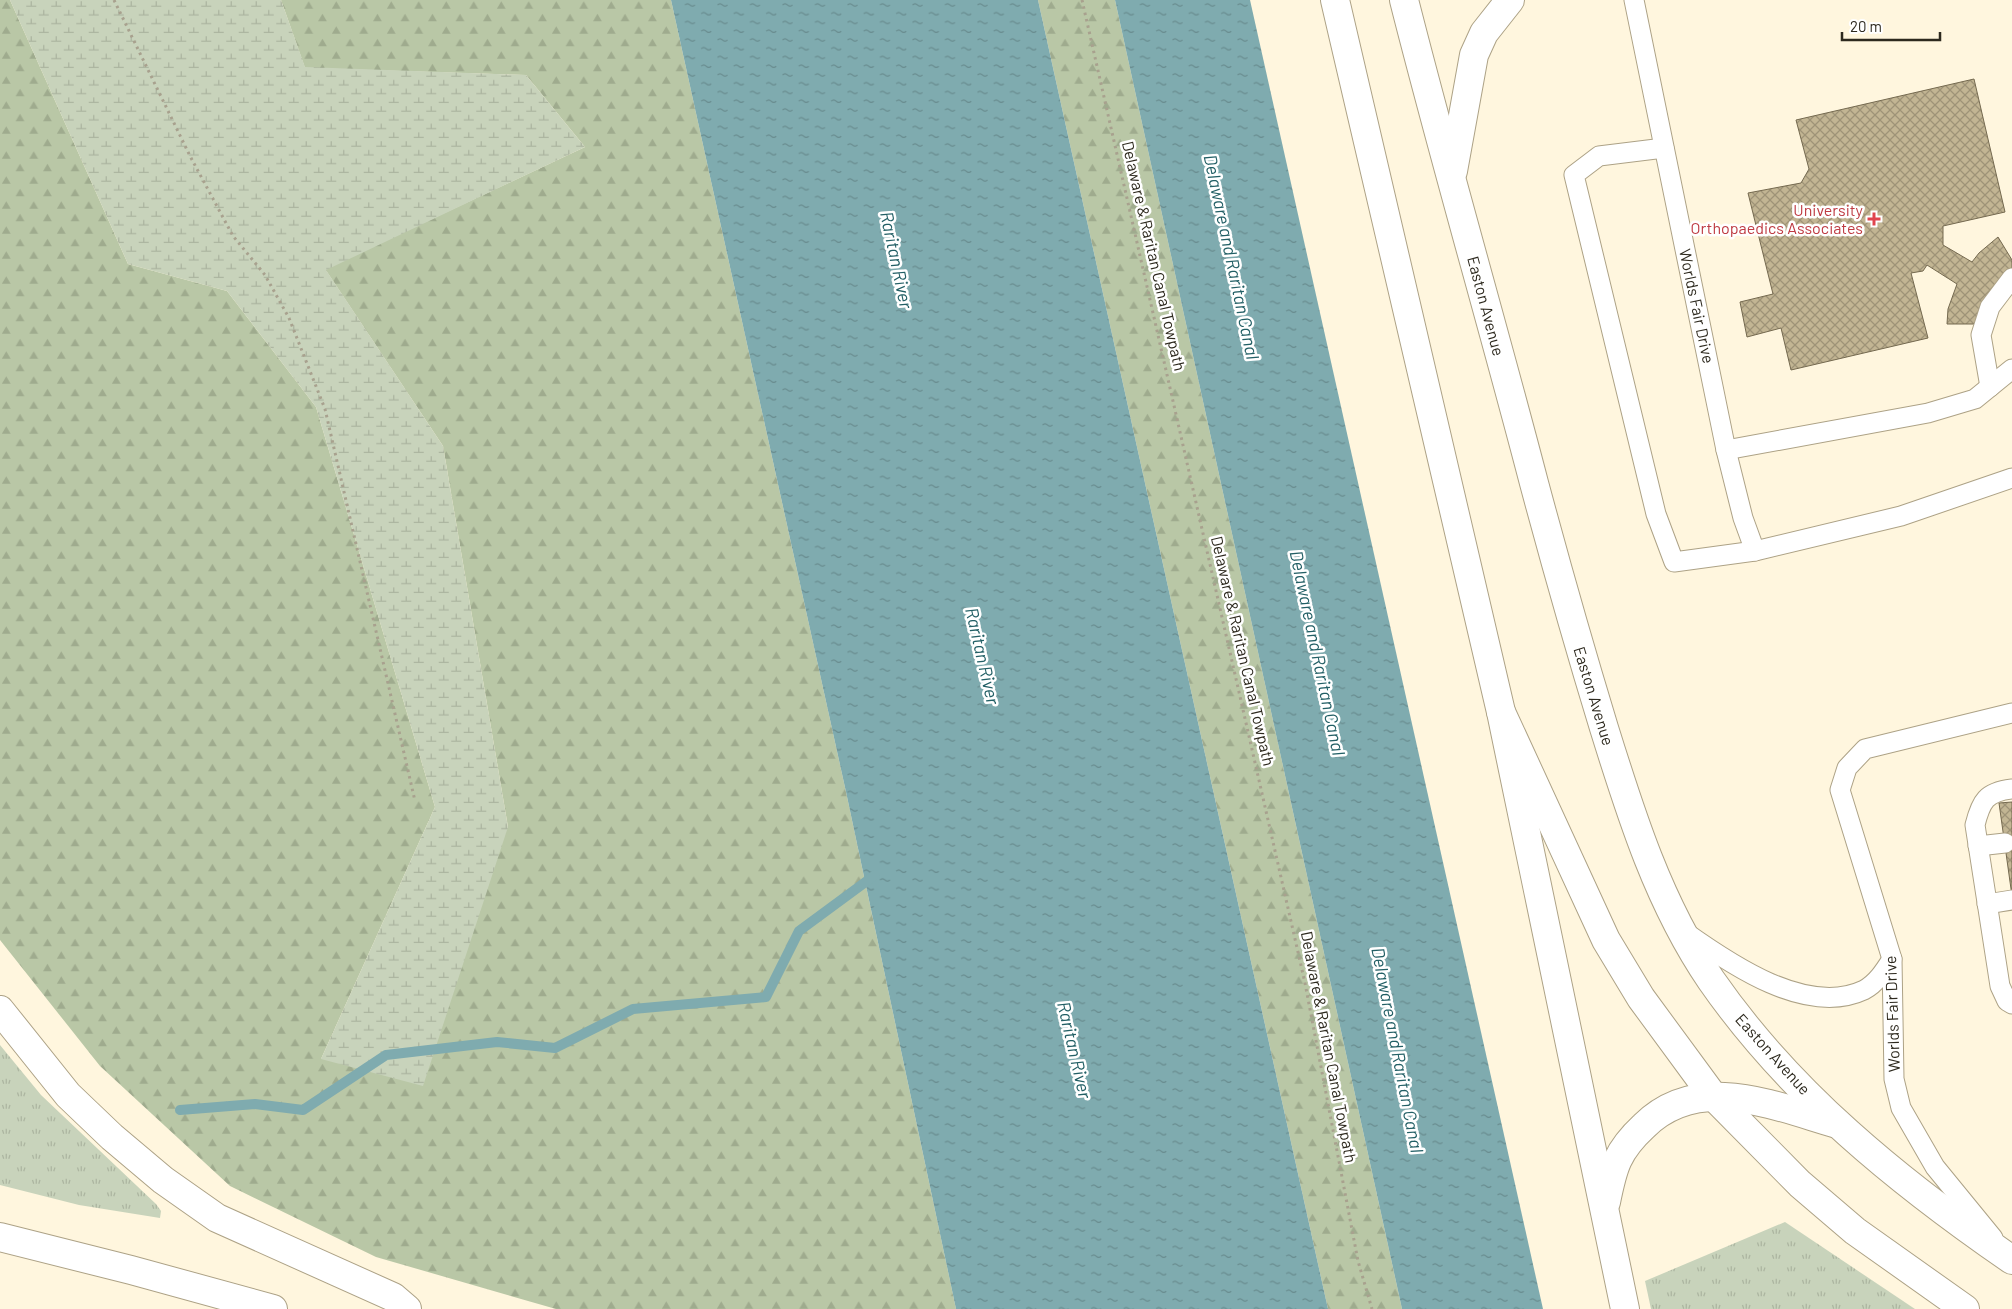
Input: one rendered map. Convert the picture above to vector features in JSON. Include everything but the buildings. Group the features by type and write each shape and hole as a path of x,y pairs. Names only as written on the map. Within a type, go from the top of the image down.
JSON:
{"main road":[{"path":"1335,0 1501,712 1625,1309"},
{"name":"Easton Avenue","path":"1404,0 1573,626 1634,826 1678,926 1710,977 1748,1031 1836,1123 1955,1220 2011,1260"},
{"path":"1451,178 1474,55 1484,33 1510,0"},
{"path":"1501,712 1606,940 1641,998 1713,1096 1800,1184 1842,1219 1965,1309"},
{"path":"0,1010 68,1095 112,1137 162,1180 216,1218 393,1297 407,1309"},
{"path":"1605,1210 1618,1155 1633,1136 1652,1118 1669,1106 1690,1098 1713,1096 1762,1102 1836,1123"},
{"path":"0,1237 273,1309"}],"lane":[{"name":"Worlds Fair Drive","path":"1634,0 1726,450 1743,518 1755,551"},
{"path":"1664,148 1600,156 1574,175 1656,514 1674,562 1755,551 1901,516 2012,478"},
{"path":"1990,387 1981,335 1990,307 2012,278"},
{"path":"1726,450 1928,413 1975,399 2012,369"},
{"name":"Worlds Fair Drive","path":"2011,1260 1935,1167 1901,1108 1894,1079 1892,959 1840,790 1848,768 1865,749 2012,713"},
{"path":"2012,789 1997,791 1980,804 1974,825 1987,904 2004,952 2000,986 2008,1001 2012,1004"},
{"path":"1978,846 2005,843"},
{"path":"1987,904 2012,900"},
{"path":"1678,926 1716,954 1746,972 1772,984 1802,993 1831,997 1847,996 1866,989 1879,978 1892,959"}],"path":[{"path":"114,0 190,156 233,236 265,275 289,318 325,409 415,801"},
{"name":"Delaware & Raritan Canal Towpath","path":"1082,0 1303,973 1358,1261 1372,1309"}],"green space":[{"path":"0,0 10,0 128,264 227,291 316,407 435,807 321,1059 508,827 443,446 325,269 585,147 526,75 305,68 281,0 671,0 846,792 956,1309 556,1309 376,1257 230,1186 100,1066 0,940"},
{"path":"10,0 281,0 305,67 526,75 585,147 326,270 443,446 508,827 423,1086 321,1059 435,807 316,407 227,291 128,264"},
{"path":"1038,0 1115,0 1402,1309 1328,1309"},
{"path":"0,1045 41,1095 156,1204 161,1211 160,1218 79,1205 0,1185"},
{"path":"1785,1222 1915,1309 1651,1309 1645,1281"}],"water":[{"name":"Raritan River","path":"671,0 1038,0 1328,1309 956,1309 846,792"},
{"name":"Delaware and Raritan Canal","path":"1115,0 1250,0 1543,1309 1402,1309"}],"waterway":[{"path":"180,1110 255,1104 303,1110 386,1055 497,1042 555,1048 633,1009 766,997 799,931 875,875"}],"place":[{"name":"University Orthopaedics Associates","path":"1874,219"}]}
